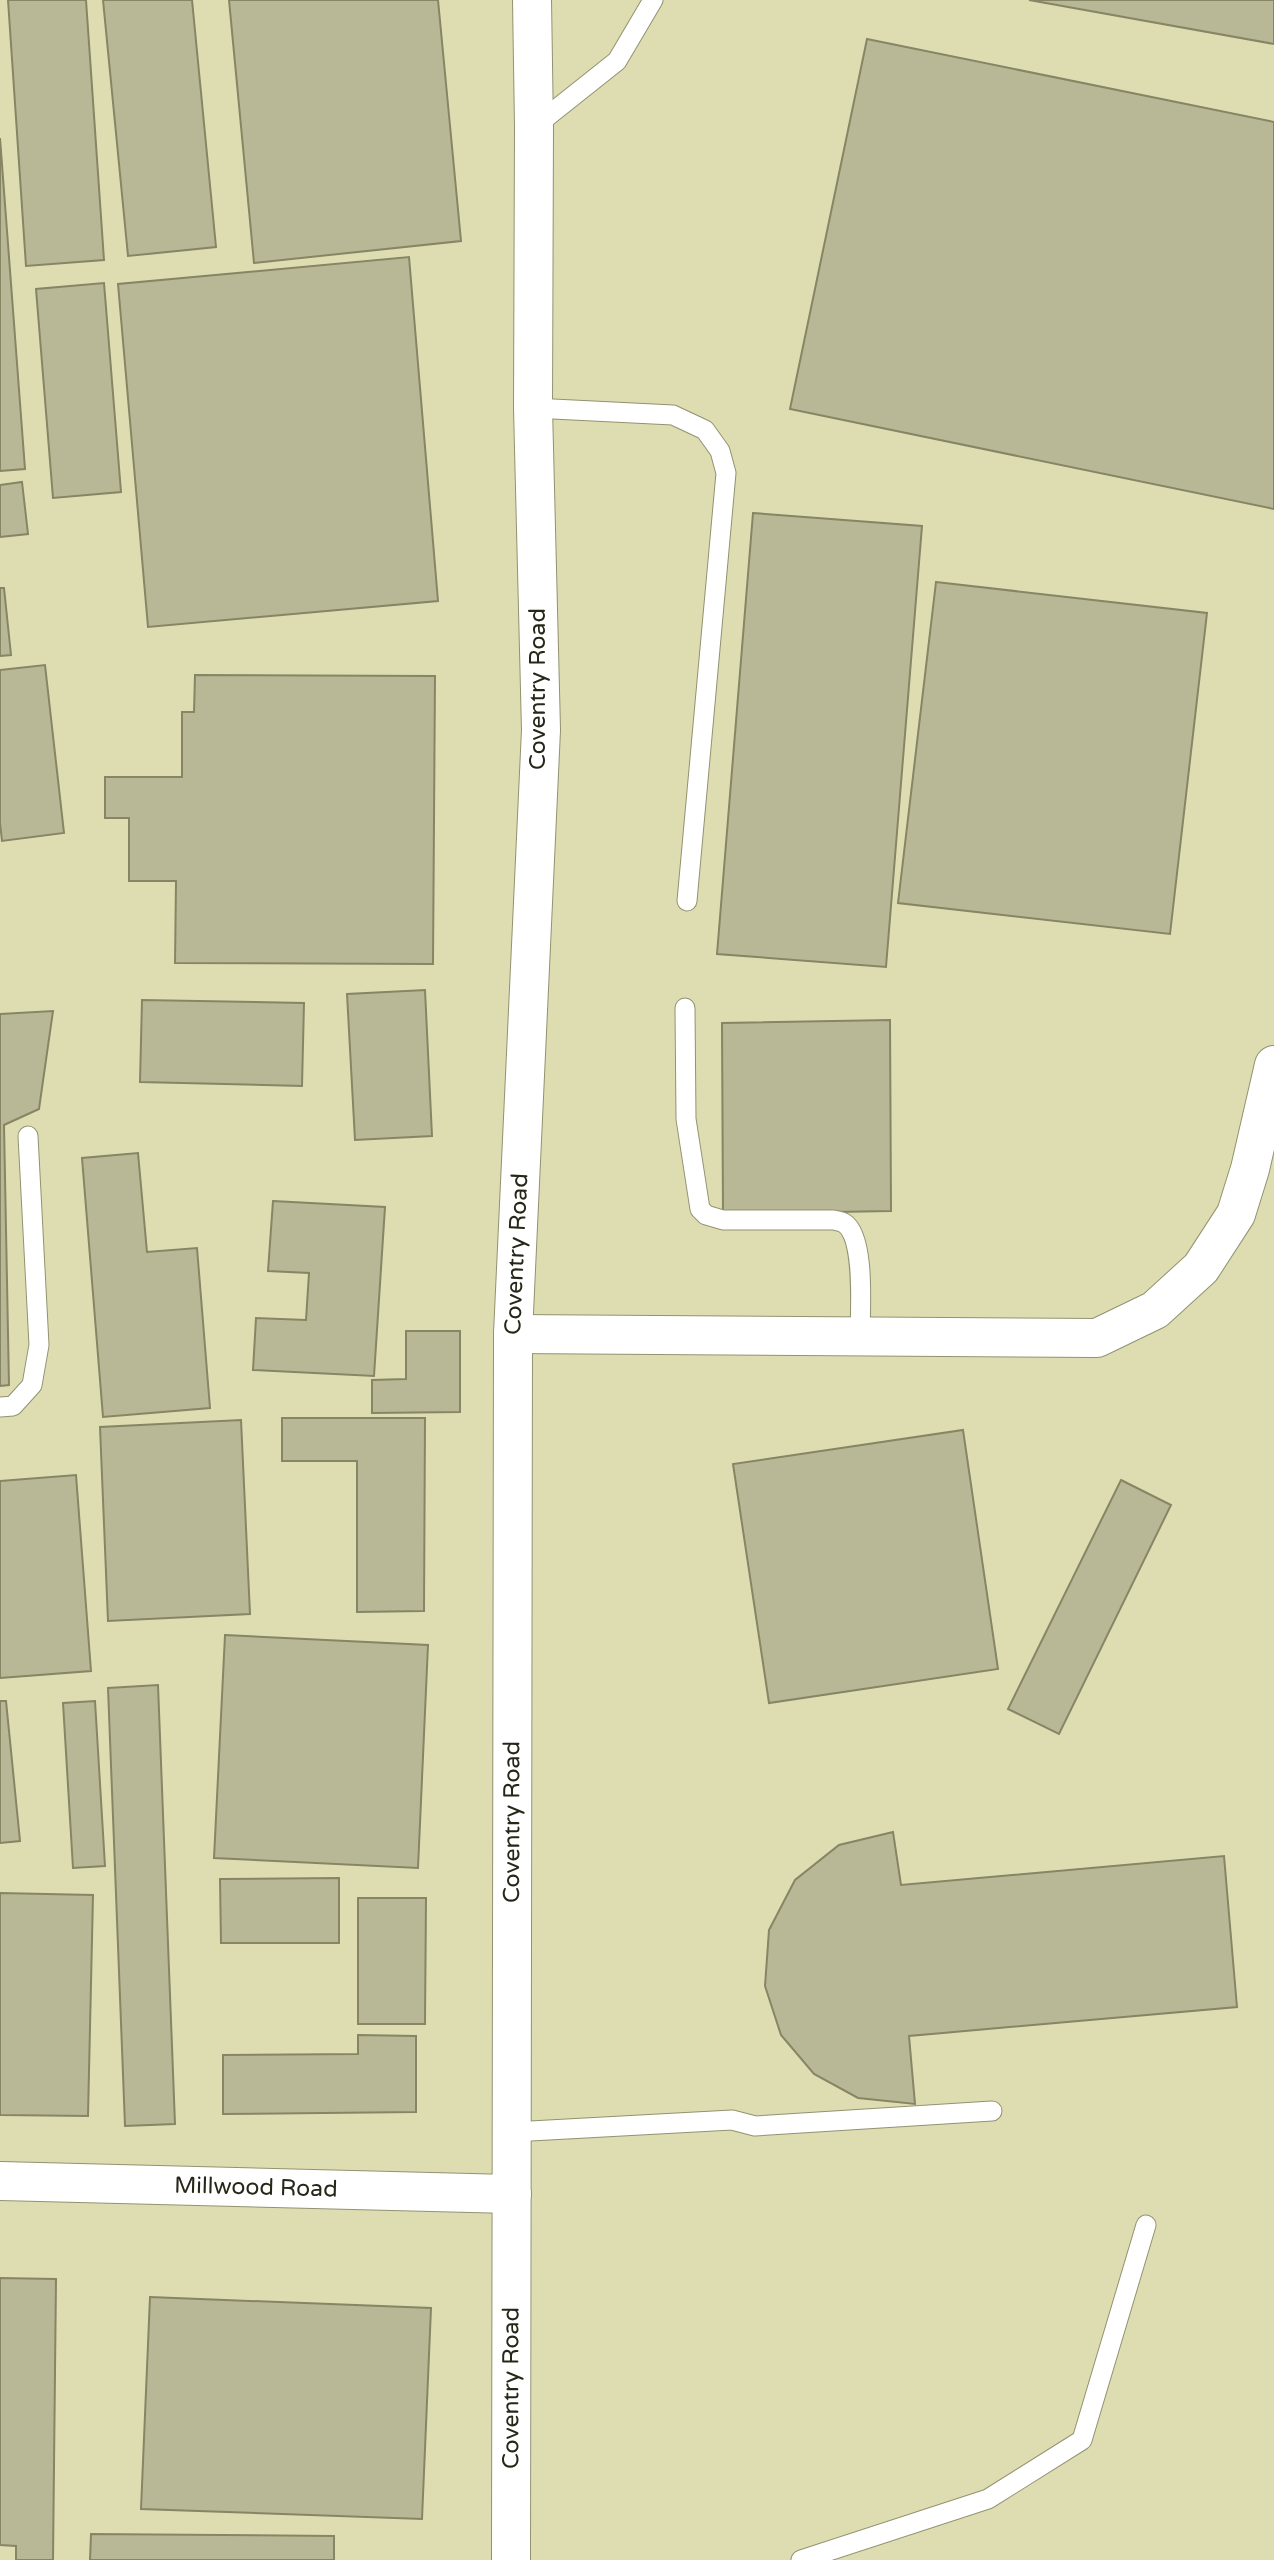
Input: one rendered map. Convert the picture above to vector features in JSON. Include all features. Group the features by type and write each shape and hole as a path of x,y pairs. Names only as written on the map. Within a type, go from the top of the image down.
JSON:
{"street":[{"name":"Coventry Road","path":"511,2560 513,1334 541,730 533,408 532,0"},
{"path":"513,1334 1097,1338 1155,1310 1201,1269 1236,1214 1250,1169 1274,1065"},
{"name":"Millwood Road","path":"0,2180 512,2194"}],"lane":[{"path":"534,127 617,61 653,0"},
{"path":"533,408 673,415 705,430 720,451 726,473 687,901"},
{"path":"685,1009 686,1119 699,1209 706,1215 723,1220 834,1220 845,1224 856,1239 859,1256 860,1337"},
{"path":"0,1407 13,1406 32,1385 39,1345 28,1136"},
{"path":"512,2132 732,2120 755,2126 992,2111"},
{"path":"801,2560 988,2499 1082,2440 1146,2225"}],"shaded area":[{"path":"0,0 1274,0 1274,2560 0,2560"}],"building":[{"path":"8,0 86,0 104,260 26,266"},
{"path":"103,0 192,0 216,247 128,256"},
{"path":"229,0 438,0 461,241 254,263"},
{"path":"1029,0 1274,0 1274,44"},
{"path":"867,39 1274,122 1274,509 790,409"},
{"path":"0,138 25,469 0,471"},
{"path":"409,257 438,601 148,627 118,284"},
{"path":"104,283 121,492 53,498 36,289"},
{"path":"22,482 28,534 0,537 0,485"},
{"path":"753,513 922,526 886,967 717,954"},
{"path":"936,582 1207,613 1170,934 898,903"},
{"path":"0,588 4,588 11,655 0,656"},
{"path":"45,665 64,833 2,841 0,670"},
{"path":"195,675 435,676 433,964 175,963 176,881 129,881 129,818 105,818 105,777 182,777 182,712 194,712"},
{"path":"425,990 432,1136 355,1140 347,994"},
{"path":"142,1000 304,1003 302,1086 140,1082"},
{"path":"53,1011 39,1109 4,1125 9,1385 0,1386 0,1014"},
{"path":"890,1020 891,1211 723,1214 722,1023"},
{"path":"138,1153 147,1252 197,1248 210,1408 103,1417 82,1158"},
{"path":"273,1201 385,1207 374,1376 253,1370 256,1318 306,1320 309,1273 268,1271"},
{"path":"406,1331 460,1331 460,1412 372,1413 372,1380 406,1379"},
{"path":"282,1418 425,1418 424,1611 357,1612 357,1461 282,1461"},
{"path":"241,1420 250,1614 108,1621 100,1427"},
{"path":"963,1430 998,1669 769,1703 733,1464"},
{"path":"76,1475 91,1671 0,1678 0,1481"},
{"path":"1121,1480 1171,1505 1059,1734 1008,1709"},
{"path":"225,1635 428,1645 418,1868 214,1858"},
{"path":"158,1685 175,2124 125,2126 108,1688"},
{"path":"0,1701 6,1701 20,1841 0,1843"},
{"path":"95,1701 105,1866 73,1868 63,1703"},
{"path":"893,1832 901,1885 1224,1856 1237,2007 909,2036 915,2104 858,2098 814,2074 781,2035 765,1986 769,1930 795,1880 839,1845"},
{"path":"339,1878 339,1943 221,1943 220,1879"},
{"path":"0,1893 93,1895 88,2116 0,2115"},
{"path":"358,1898 426,1898 425,2024 358,2024"},
{"path":"358,2035 416,2036 416,2112 223,2114 223,2055 358,2054"},
{"path":"0,2278 56,2279 53,2560 16,2560 16,2546 0,2545"},
{"path":"150,2297 431,2308 422,2519 141,2509"},
{"path":"91,2534 334,2536 334,2560 90,2560"}]}
